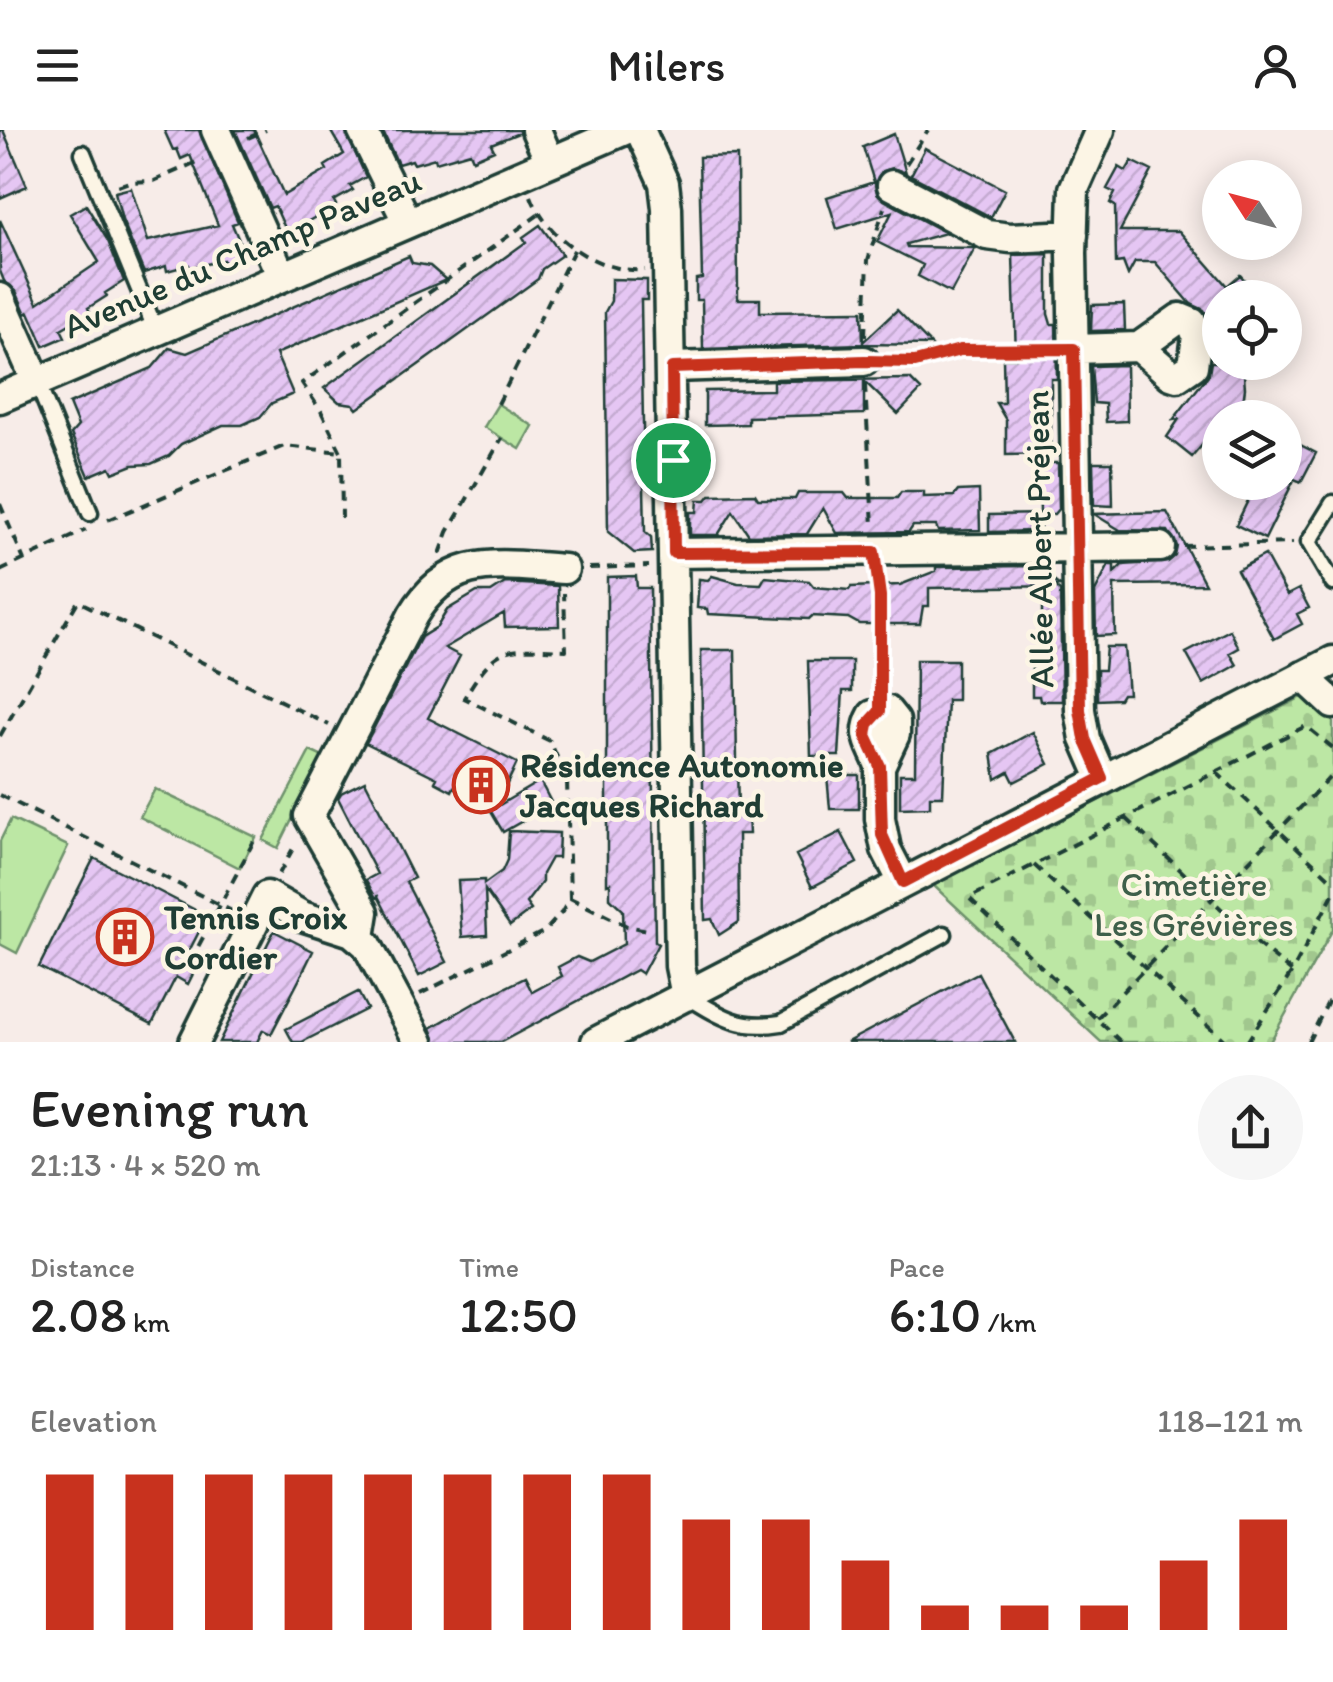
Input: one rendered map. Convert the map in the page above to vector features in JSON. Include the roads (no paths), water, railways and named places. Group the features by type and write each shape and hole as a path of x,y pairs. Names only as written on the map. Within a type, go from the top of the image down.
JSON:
{"street":[{"path":"362,130 408,223"},
{"path":"536,130 550,162"},
{"name":"Avenue du Champ Paveau","path":"0,398 625,130"},
{"path":"640,130 664,184 669,268 680,966 686,996"},
{"name":"Allée Albert Préjean","path":"1100,130 1074,190 1073,234 1080,710 1085,739 1102,778"},
{"path":"220,139 282,277"},
{"path":"892,185 987,234 1010,238 1073,234"},
{"path":"0,298 37,382"},
{"path":"1074,349 1139,347"},
{"path":"672,368 864,361"},
{"path":"674,559 1160,547"},
{"path":"360,937 364,912 310,816 413,615 439,582 455,572 495,564 564,569"},
{"path":"596,1042 1333,661"},
{"path":"1303,676 1333,704"},
{"path":"880,711 892,714 895,734 880,766 882,835 903,882"},
{"path":"194,1042 267,896 302,916 360,937 419,1042"}],"lane":[{"path":"83,153 156,331"},
{"path":"37,382 90,513"},
{"path":"1333,503 1310,542 1333,583"},
{"path":"686,996 737,1024 756,1028 781,1024 944,934"}],"place":[{"name":"Résidence Autonomie Jacques Richard","path":"481,785"},
{"name":"Tennis Croix Cordier","path":"125,937"}],"park label":[{"name":"Cimetière Les Grévières","path":"1194,904"}]}
